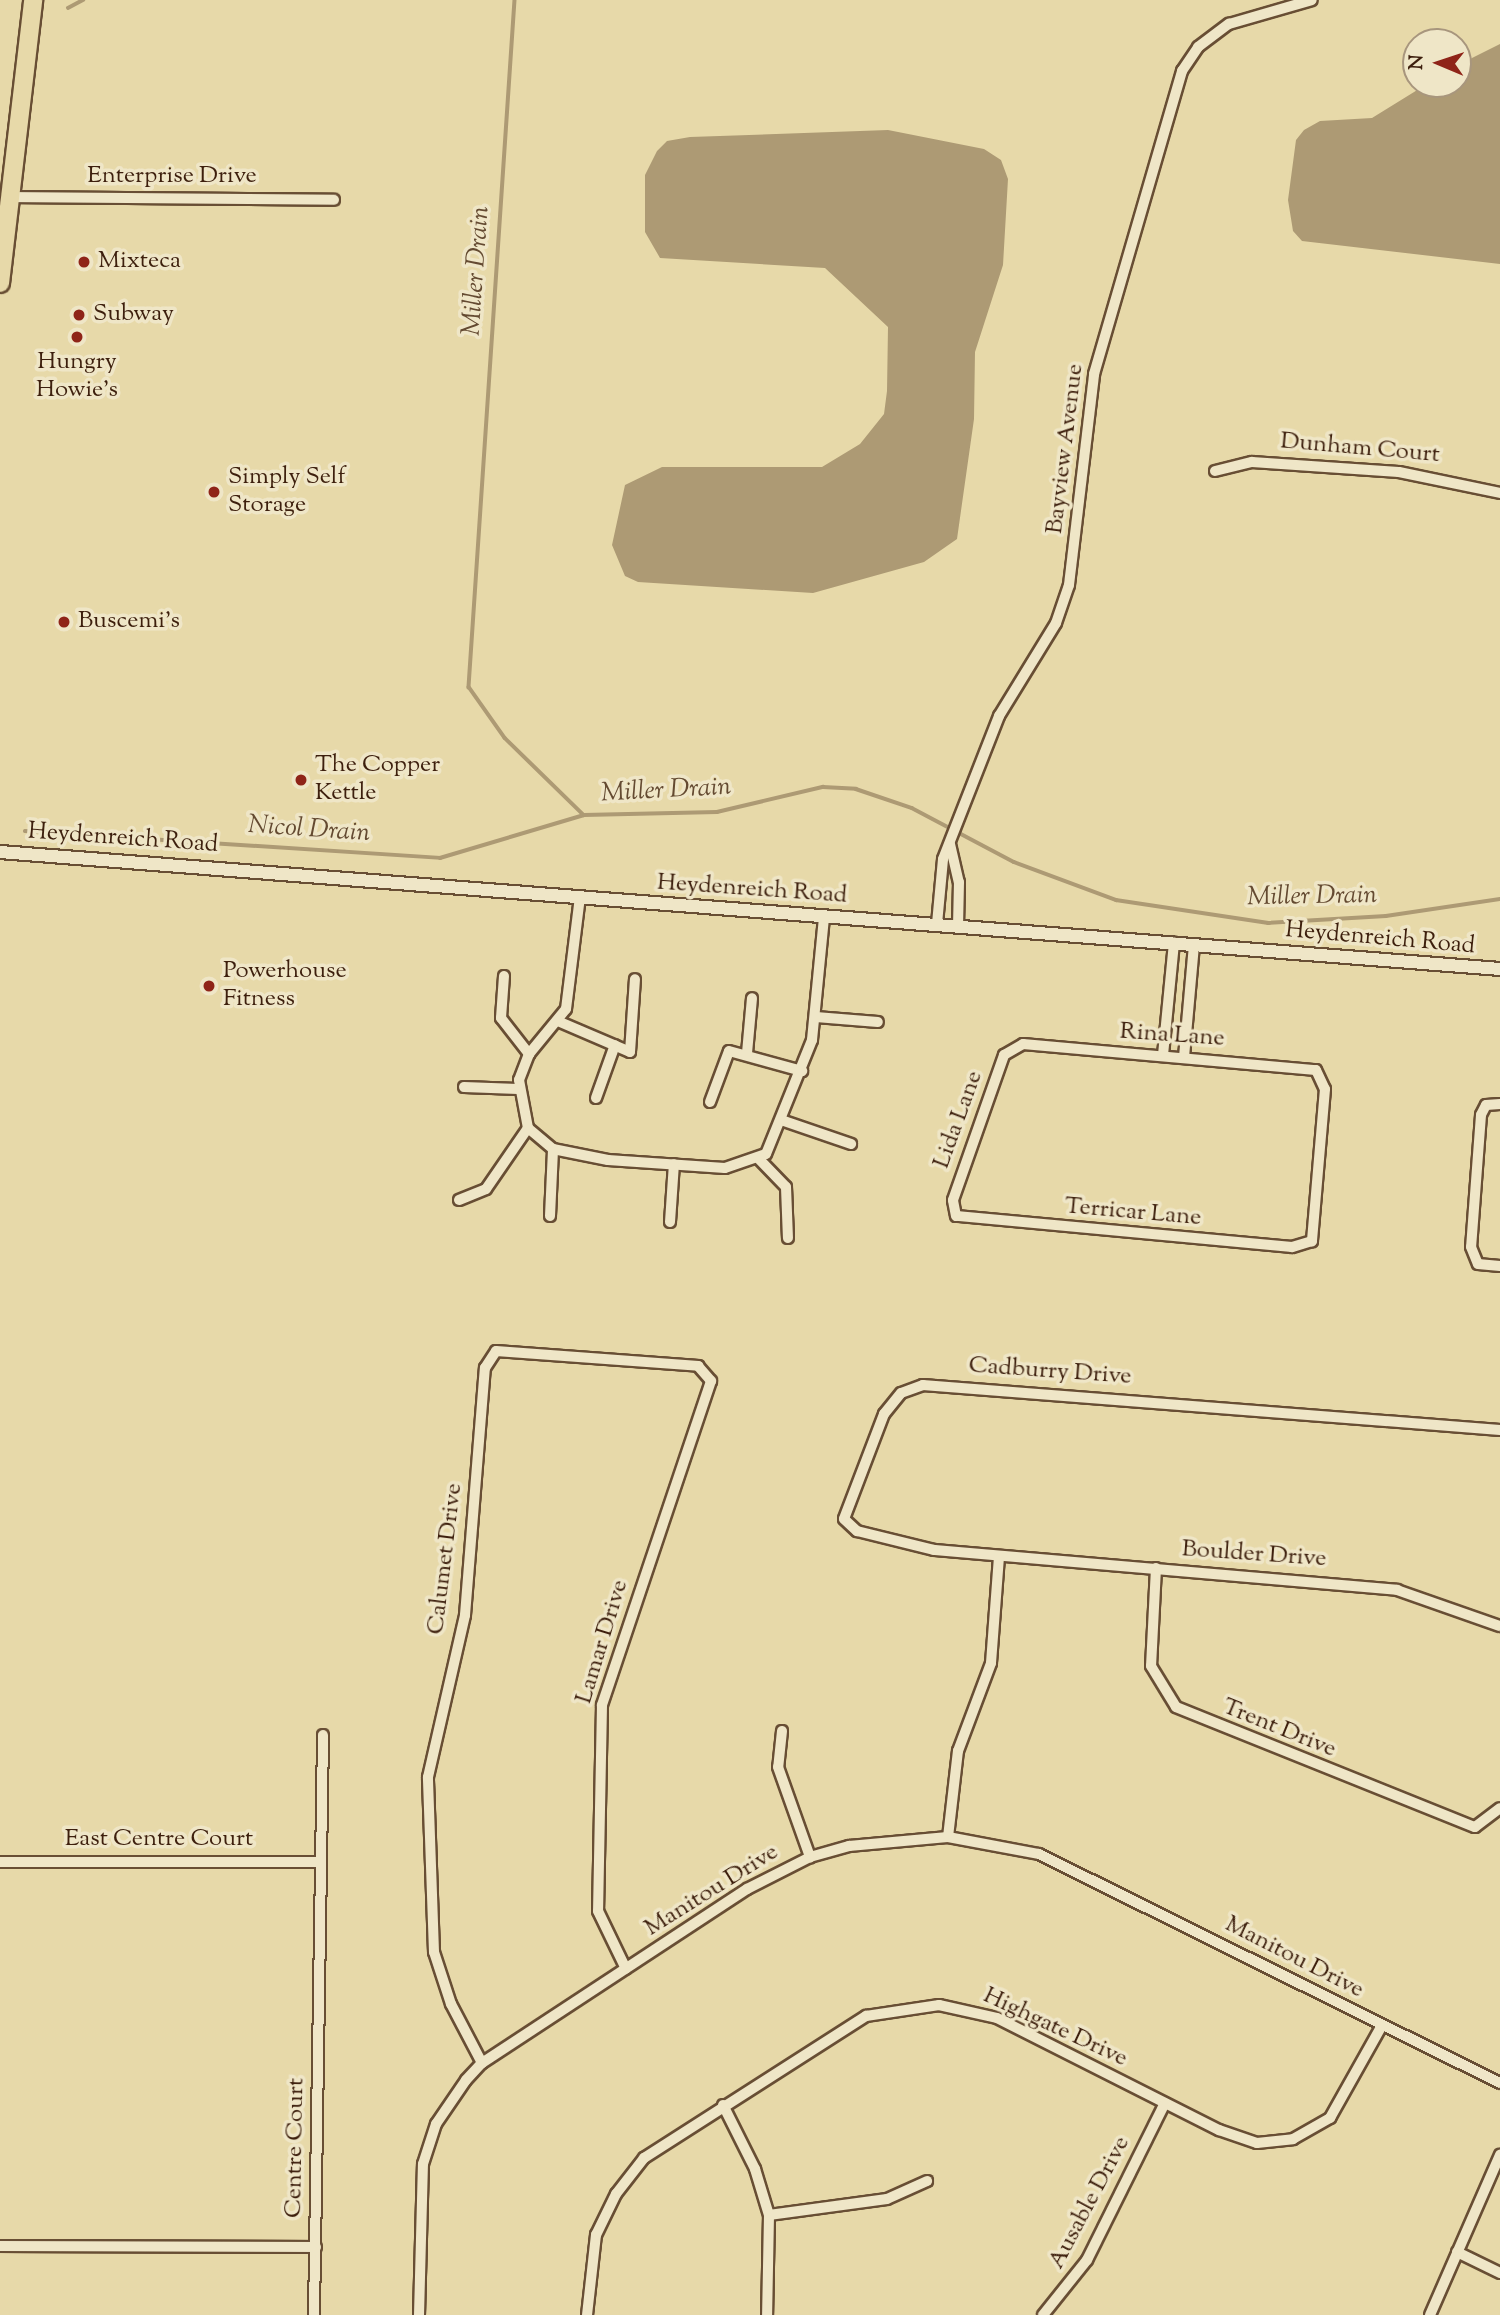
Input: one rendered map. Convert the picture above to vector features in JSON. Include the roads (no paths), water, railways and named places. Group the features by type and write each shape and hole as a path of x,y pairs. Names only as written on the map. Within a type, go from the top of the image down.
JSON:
{"highway":[{"path":"0,283 5,199 33,0"}],"street":[{"name":"Bayview Avenue","path":"937,924 941,867 999,716 1066,595 1094,374 1182,71 1198,47 1229,24 1312,0"},
{"name":"Enterprise Drive","path":"5,199 334,200"},
{"name":"Dunham Court","path":"1215,471 1252,462 1399,471 1500,493"},
{"path":"950,844 959,882 958,926"},
{"name":"Heydenreich Road","path":"0,852 1500,969"},
{"path":"580,897 569,995 560,1022 528,1054 517,1088 528,1128 553,1149 674,1164 725,1168 758,1158 784,1121 802,1071 816,1017 824,917"},
{"path":"1163,1055 1174,943"},
{"path":"1184,1057 1194,945"},
{"path":"504,976 501,1018 528,1054"},
{"path":"560,1022 630,1052 635,979"},
{"path":"747,1053 752,998"},
{"path":"816,1017 878,1022"},
{"name":"Rina Lane","path":"1017,1044 1310,1067 1322,1076 1314,1231 1307,1246"},
{"name":"Lida Lane","path":"956,1216 953,1200 1003,1055 1017,1044"},
{"path":"596,1098 615,1045"},
{"path":"710,1102 729,1051 747,1053 802,1071"},
{"path":"464,1087 517,1088"},
{"path":"1500,1104 1486,1105 1471,1247 1478,1264 1500,1266"},
{"path":"784,1121 850,1144"},
{"path":"459,1200 486,1189 528,1128"},
{"path":"550,1216 553,1149"},
{"path":"758,1158 786,1187 788,1238"},
{"path":"670,1222 674,1164"},
{"name":"Terricar Lane","path":"956,1216 1307,1246"},
{"name":"Calumet Drive","path":"482,2063 437,1965 427,1883 429,1764 466,1608 486,1361 508,1349 698,1366 709,1374"},
{"name":"Lamar Drive","path":"626,1969 598,1911 602,1705 710,1396 709,1374"},
{"name":"Cadburry Drive","path":"999,1556 934,1550 847,1526 848,1499 884,1414 901,1393 953,1385 1500,1430"},
{"path":"948,1836 958,1752 991,1662 999,1556"},
{"name":"Boulder Drive","path":"999,1556 1397,1590 1500,1626"},
{"name":"Trent Drive","path":"1156,1568 1151,1666 1176,1707 1475,1827 1500,1808"},
{"path":"782,1731 778,1767 810,1857"},
{"name":"Centre Court","path":"0,2246 316,2247 319,1862 323,1735"},
{"name":"Manitou Drive","path":"419,2315 423,2164 446,2107 482,2063 626,1969 810,1857 869,1842 948,1836 1010,1846 1072,1868 1381,2027 1500,2083"},
{"name":"East Centre Court","path":"0,1862 319,1862"},
{"name":"Highgate Drive","path":"587,2315 592,2251 616,2194 654,2150 866,2016 939,2005 997,2018 1234,2137 1293,2139 1322,2126 1346,2099 1381,2027"},
{"name":"Ausable Drive","path":"1043,2315 1083,2267 1165,2103"},
{"path":"723,2105 755,2169 769,2215 767,2315"},
{"path":"1430,2315 1500,2155"},
{"path":"769,2215 887,2199 927,2181"},
{"path":"314,2315 316,2247"},
{"path":"1457,2252 1500,2273"}],"waterway":[{"path":"68,8 83,0"},
{"name":"Miller Drain","path":"515,0 469,687 505,738 584,815"},
{"name":"Miller Drain","path":"25,831 440,858 584,815 717,812 823,787 856,789 912,808 1014,862 1116,900 1268,923 1386,916 1500,899"}],"place":[{"name":"Mixteca","path":"84,262"},
{"name":"Subway","path":"79,315"},
{"name":"Hungry Howie's","path":"77,337"},
{"name":"Simply Self Storage","path":"214,492"},
{"name":"Buscemi's","path":"64,622"},
{"name":"The Copper Kettle","path":"301,780"},
{"name":"Powerhouse Fitness","path":"209,986"}],"water label":[{"name":"Nicol Drain","path":"309,830"}]}
